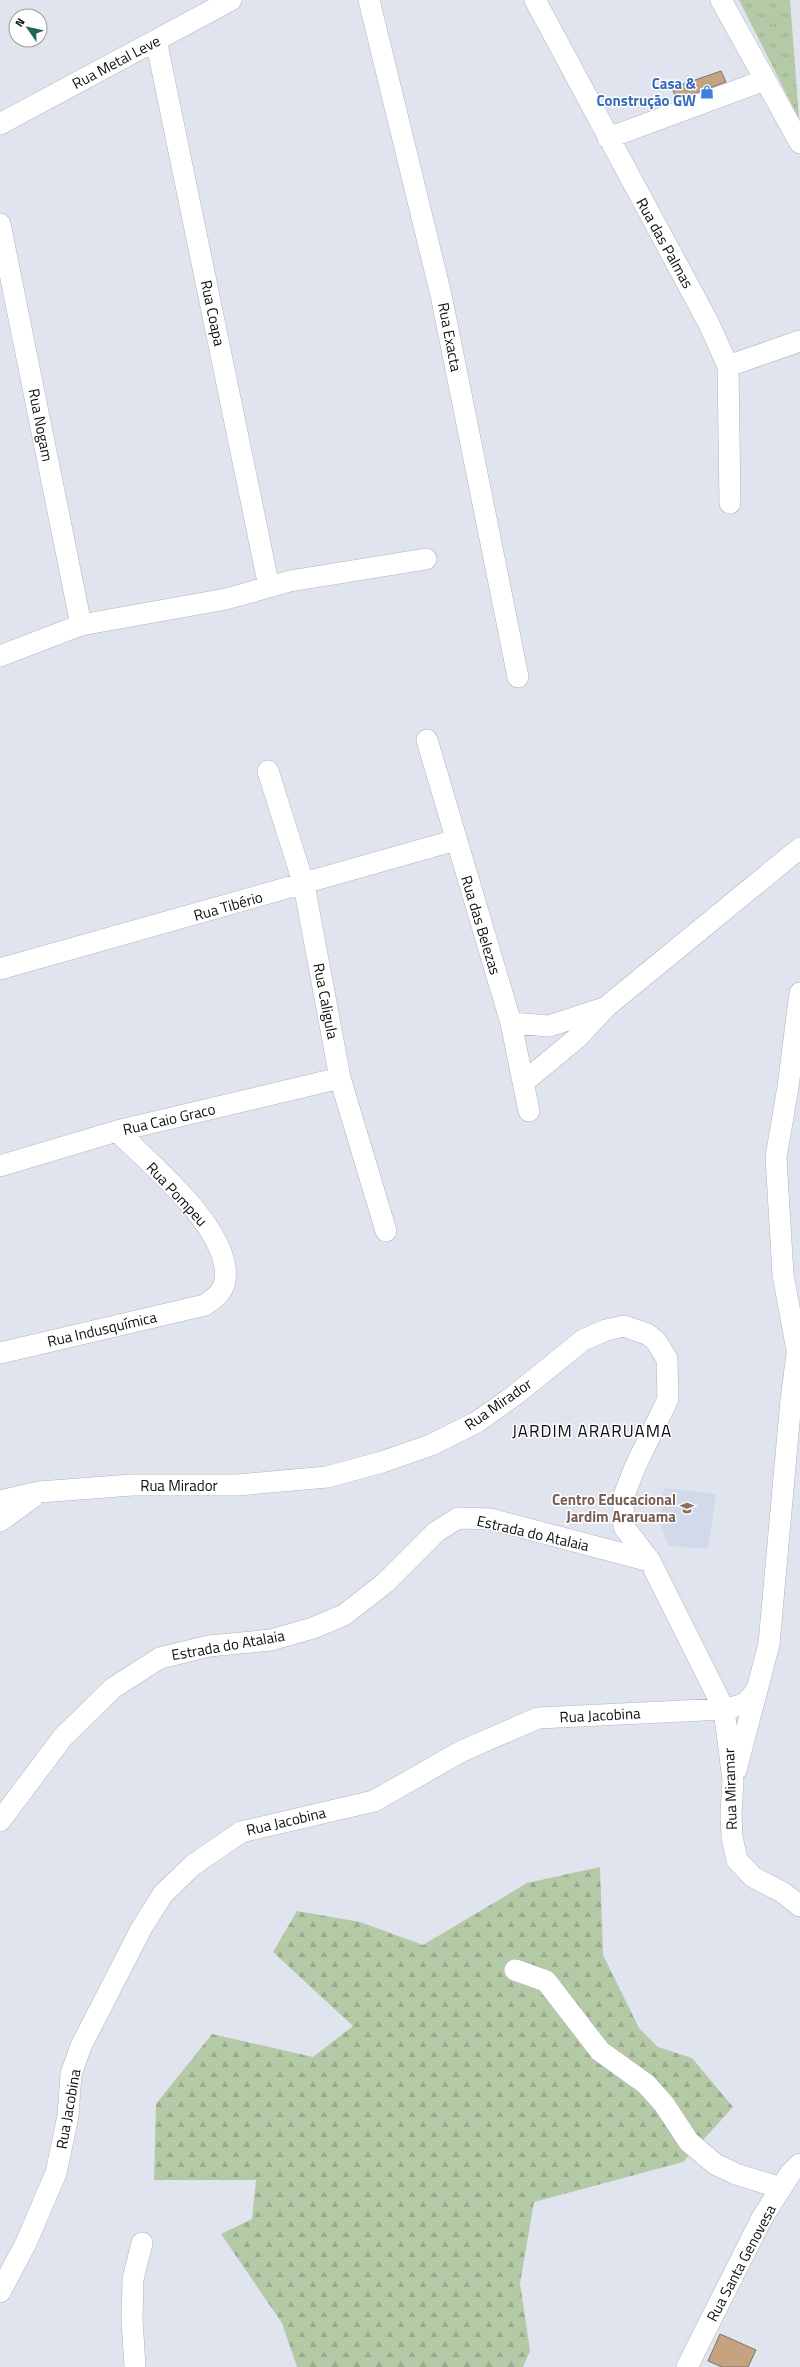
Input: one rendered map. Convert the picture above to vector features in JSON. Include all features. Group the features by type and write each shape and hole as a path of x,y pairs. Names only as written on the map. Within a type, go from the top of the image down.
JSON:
{"street":[{"name":"Rua Metal Leve","path":"0,124 231,0"},
{"name":"Rua Exacta","path":"369,0 441,295 518,677"},
{"name":"Rua das Palmas","path":"535,0 708,322 728,366 730,503"},
{"path":"721,0 800,143"},
{"name":"Rua Coapa","path":"156,40 269,587"},
{"path":"608,138 765,80"},
{"name":"Rua Nogam","path":"0,224 81,625"},
{"path":"728,366 800,341"},
{"path":"0,656 81,625 226,599 290,581 426,559"},
{"name":"Rua das Belezas","path":"427,740 511,1023 529,1111"},
{"name":"Rua Caligula","path":"268,771 304,885 340,1078 386,1231"},
{"name":"Rua Tibério","path":"0,969 304,885 456,840"},
{"path":"524,1082 577,1038 606,1007 800,848"},
{"path":"733,1780 769,1644 791,1400 799,1360 783,1275 776,1157 788,1087 800,993"},
{"path":"511,1023 549,1026 606,1007"},
{"name":"Rua Caio Graco","path":"0,1166 117,1131 340,1078"},
{"name":"Rua Pompeu","path":"117,1131 201,1216 213,1235 222,1258 225,1280 218,1295 205,1305"},
{"name":"Rua Indusquímica","path":"0,1354 205,1305"},
{"name":"Rua Mirador","path":"0,1501 39,1492 132,1485 238,1484 328,1477 382,1462 432,1445 477,1422 515,1395 583,1340 606,1330 624,1326 647,1334 656,1341 667,1359 669,1370 668,1399 635,1467 623,1498 624,1527 650,1561"},
{"path":"0,1521 39,1492"},
{"name":"Estrada do Atalaia","path":"0,1821 63,1737 113,1688 160,1658 208,1646 271,1640 313,1628 344,1615 385,1583 436,1532 458,1518 490,1519 650,1561"},
{"name":"Rua Miramar","path":"650,1561 724,1709 733,1780 731,1819 737,1860 753,1877 782,1892 800,1906"},
{"name":"Rua Jacobina","path":"0,2292 26,2243 56,2172 68,2116 71,2074 81,2046 137,1936 163,1894 193,1865 241,1832 374,1800 462,1751 538,1718 724,1709 744,1705 750,1700 758,1686"},
{"path":"515,1970 546,1981 600,2051 646,2084 664,2104 689,2142 715,2164 781,2188"},
{"name":"Rua Santa Genovesa","path":"688,2367 762,2218 781,2188 800,2164"},
{"path":"135,2367 132,2320 133,2279 142,2243"}],"shaded area":[{"name":"Centro Educacional Jardim Araruama","path":"664,1488 716,1494 708,1549 669,1546 659,1522"}],"green space":[{"path":"739,0 790,0 799,119"},
{"path":"600,1867 603,1955 639,2028 658,2047 692,2058 733,2107 683,2162 534,2202 520,2283 530,2351 523,2367 297,2367 282,2323 221,2234 252,2219 256,2180 154,2180 156,2104 212,2034 313,2057 353,2026 273,1952 297,1911 360,1922 423,1945 527,1883"}],"building":[{"path":"721,71 726,82 677,100 672,88"},
{"path":"720,2334 756,2350 748,2367 722,2367 708,2361"}],"place":[{"name":"Casa & Construção GW","path":"707,92"},
{"name":"Centro Educacional Jardim Araruama","path":"687,1508"}],"district":[{"name":"JARDIM ARARUAMA","path":"592,1431"}]}
